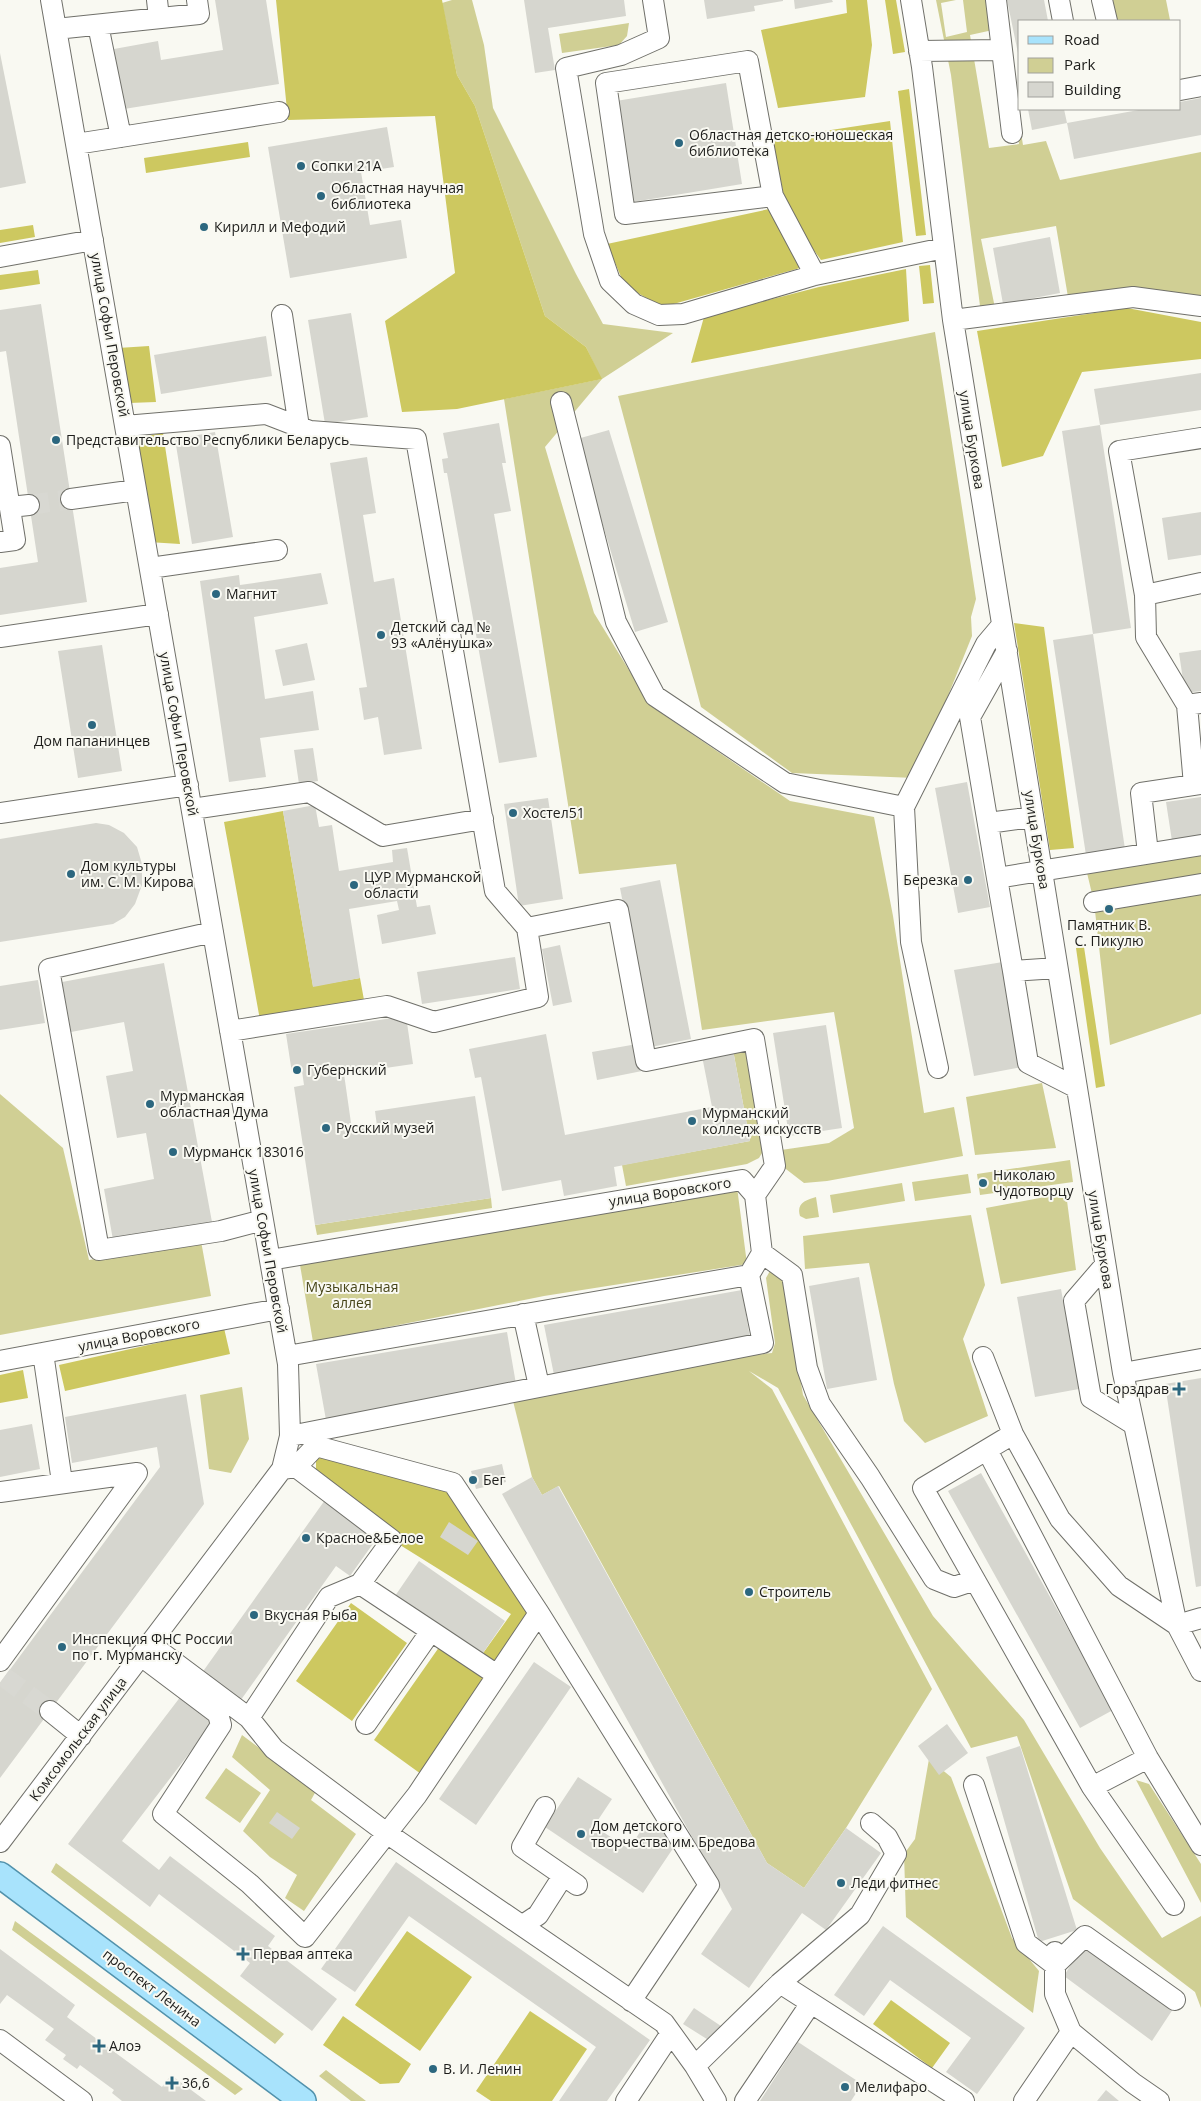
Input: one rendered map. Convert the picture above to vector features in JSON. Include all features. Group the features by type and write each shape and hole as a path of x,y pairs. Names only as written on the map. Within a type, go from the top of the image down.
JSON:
{"main road":[{"name":"проспект Ленина","path":"0,1875 296,2099"}],"street":[{"name":"улица Софьи Перовской","path":"51,0 287,1356 290,1436 289,1468"},
{"path":"56,30 98,25 158,9 199,14 197,0"},
{"path":"653,0 659,38 621,55 566,68 594,234 610,281 634,304 659,315 683,314 815,275 944,248"},
{"path":"996,0 1012,133"},
{"path":"1059,0 1063,20"},
{"path":"1102,0 1107,20"},
{"name":"улица Буркова","path":"916,1 919,51 953,320 1123,1373 1177,1626 1201,1671"},
{"path":"98,25 120,137"},
{"path":"919,51 1002,50"},
{"path":"772,196 625,214 606,83 748,61 772,196 815,275"},
{"path":"1181,90 1201,86"},
{"path":"76,144 279,112"},
{"path":"0,257 93,240"},
{"path":"953,320 1133,297 1201,306"},
{"path":"282,315 299,426"},
{"path":"561,402 616,622 655,696 785,783 904,806"},
{"path":"125,426 266,414 310,431 416,439 495,890 527,928 538,997 434,1022 387,1006 230,1032"},
{"path":"1148,853 1141,793 1197,784 1194,704 1146,637 1145,595 1119,451 1201,438"},
{"path":"0,446 20,506 15,540 0,542"},
{"path":"71,499 136,490"},
{"path":"150,568 277,550"},
{"path":"1145,595 1201,583"},
{"path":"0,637 158,614"},
{"path":"938,1068 911,942 904,806 986,644 1002,625"},
{"path":"1007,651 970,718 1028,1063 1077,1088"},
{"path":"0,813 188,785"},
{"path":"192,809 309,792 383,836 483,819"},
{"path":"988,823 1033,817"},
{"path":"997,878 1201,845"},
{"path":"1094,902 1201,884"},
{"path":"290,1436 763,1343 749,1275 762,1253 755,1196 775,1166 754,1039 646,1061 618,910 527,928"},
{"path":"213,932 48,968 99,1250 221,1231 263,1220"},
{"path":"1013,971 1057,968"},
{"name":"улица Воровского","path":"270,1260 742,1180 755,1196"},
{"path":"762,1253 792,1275 807,1368 820,1404 870,1477 934,1579 954,1588 975,1580"},
{"path":"1105,1265 1074,1301 1091,1398 1133,1424"},
{"path":"287,1356 749,1275"},
{"name":"улица Воровского","path":"0,1361 278,1309"},
{"path":"523,1314 539,1386"},
{"path":"43,1353 62,1482"},
{"path":"983,1357 1013,1434 1060,1519 1119,1586 1177,1626 1201,1618"},
{"path":"1123,1373 1201,1359"},
{"path":"1013,1434 923,1488 1092,1787 1174,1905"},
{"name":"Комсомольская улица","path":"0,1842 145,1650 289,1468 316,1446 453,1483 539,1613"},
{"path":"987,1450 1148,1758 1201,1845"},
{"path":"249,1718 329,1597 360,1584 392,1540 289,1468"},
{"path":"0,1492 137,1473 2,1670"},
{"path":"360,1584 497,1675"},
{"path":"145,1650 218,1714 221,1725 163,1814 250,1884 305,1938 417,1795 539,1613 709,1885 631,2001"},
{"path":"366,1724 431,1631"},
{"path":"145,1650 249,1718 274,1749 388,1834 664,2023 695,2066 716,2101"},
{"path":"50,1711 80,1736"},
{"path":"1092,1787 1148,1758"},
{"path":"974,1785 1026,1943 1055,1959"},
{"path":"523,1925 538,1915 570,1880 522,1847 545,1808"},
{"path":"695,2066 780,1983 860,1915 896,1854 887,1837 871,1824"},
{"path":"1055,1959 1085,1936 1175,2000"},
{"path":"1055,1959 1055,1994 1071,2032 1133,2083 1159,2101"},
{"path":"780,1983 964,2101"},
{"path":"745,2101 811,2003"},
{"path":"1024,2101 1071,2032"},
{"path":"626,2101 671,2033"},
{"path":"0,2040 82,2101"}],"green space":[{"path":"452,0 472,0 484,45 493,108 603,324 673,333 602,379 545,447 594,613 651,706 790,801 874,817 893,916 924,1113 954,1107 963,1156 827,1181 804,1183 782,1166 781,1150 829,1143 854,1128 834,1012 702,1030 676,864 579,874 504,399 601,379 586,347 545,316 475,106 457,75 442,3"},
{"path":"936,0 956,0 941,3 946,37 967,32 963,0 999,0 1023,145 1046,141 1060,180 1201,152 1201,298 1068,297 1056,226 981,239 995,308 980,306 951,75","holes":["1002,28 1019,144 989,148 970,35"]},
{"path":"1113,0 1166,0 1170,20 1117,20"},
{"path":"629,23 627,36 619,45 562,53 559,34"},
{"path":"935,332 976,599 971,617 972,636 915,778 792,773 701,707 618,396"},
{"path":"1201,855 1201,1014 1110,1045 1094,902 1087,873"},
{"path":"733,1050 746,1050 765,1148 759,1158 747,1164 626,1186 622,1165 750,1141"},
{"path":"1042,1083 1056,1148 975,1155 966,1097"},
{"path":"0,1094 63,1148 89,1260 201,1241 211,1296 0,1335"},
{"path":"1070,1160 1073,1182 980,1195 977,1174"},
{"path":"968,1174 971,1193 915,1201 912,1182"},
{"path":"902,1183 905,1201 833,1213 830,1195"},
{"name":"Музыкальная аллея","path":"737,1187 747,1264 544,1296 313,1342 300,1265"},
{"path":"1066,1193 1076,1270 1001,1284 986,1208"},
{"path":"816,1197 819,1217 806,1219 800,1216 799,1208 801,1205 805,1201"},
{"path":"491,1198 492,1208 317,1235 315,1225"},
{"path":"971,1215 985,1285 963,1339 988,1416 925,1443 904,1421 894,1384 869,1263 805,1269 803,1236"},
{"name":"Строитель","path":"771,1269 783,1277 803,1395 933,1616 1024,1720 1100,1848 1162,1938 1201,1916 1201,2008 1195,1992 1073,1899 1017,1736 971,1748 778,1388 749,1371 772,1389 932,1689 846,1828 804,1888 767,1863 559,1486 542,1495 532,1477 512,1397 736,1357 772,1353 775,1343 766,1278"},
{"path":"242,1387 249,1439 231,1473 209,1469 200,1395"},
{"path":"242,1735 316,1791 311,1800 356,1834 304,1911 285,1898 297,1875 270,1857 243,1831 270,1790 232,1757"},
{"path":"929,1759 951,1777 1012,1938 1039,1971 1033,2013 906,1917 904,1854 915,1839"},
{"path":"226,1768 261,1793 240,1823 205,1798"},
{"path":"1136,1780 1149,1784 1201,1864 1201,1903"},
{"path":"56,1863 284,2034 275,2044 51,1872"},
{"path":"15,1921 243,2089 235,2095 12,1930"},
{"path":"326,2070 366,2101 351,2101 319,2076"}],"shaded area":[{"path":"276,0 442,0 457,75 475,106 545,316 586,347 602,379 457,409 402,412 385,321 455,273 435,116 288,120"},
{"path":"846,0 867,0 872,45 865,97 778,108 761,30 847,13"},
{"path":"885,0 896,0 905,52 893,54"},
{"path":"909,89 926,235 916,236 898,91"},
{"path":"890,121 903,242 821,260 788,215 772,139"},
{"path":"248,142 250,157 146,173 144,158"},
{"path":"774,208 800,268 663,307 625,286 607,244"},
{"path":"33,225 35,237 0,243 0,230"},
{"path":"930,265 934,303 923,304 919,266"},
{"path":"906,269 909,321 691,363 704,317 819,287"},
{"path":"38,270 40,284 0,290 0,275"},
{"path":"1127,308 1201,322 1201,359 1082,372 1043,456 1002,467 977,331"},
{"path":"149,346 156,402 129,403 118,348"},
{"path":"163,433 180,544 148,542 133,438"},
{"path":"1014,623 1044,627 1074,848 1050,850"},
{"path":"283,811 313,986 360,978 364,1000 260,1020 224,822"},
{"path":"1084,947 1105,1086 1096,1088 1076,948"},
{"path":"224,1328 230,1354 65,1391 59,1365"},
{"path":"23,1370 28,1398 0,1403 0,1375"},
{"path":"316,1446 453,1483 533,1614 495,1666 481,1656 511,1614 392,1540 316,1483"},
{"path":"351,1603 407,1643 352,1721 296,1681"},
{"path":"442,1643 489,1676 421,1774 374,1740"},
{"path":"407,1931 472,1977 420,2051 355,2005"},
{"path":"891,2000 950,2043 932,2068 873,2024"},
{"path":"530,2011 587,2049 552,2101 491,2101 476,2091"},
{"path":"343,2016 411,2064 399,2083 380,2084 323,2045"}],"building":[{"path":"215,0 266,0 279,84 124,109 114,49 158,41 161,60 223,50"},
{"path":"524,0 624,0 626,16 548,28 555,70 535,73"},
{"path":"704,0 783,1 754,6 755,11 707,19"},
{"path":"794,0 832,0 833,2 795,9"},
{"path":"1007,0 1044,0 1048,20 1018,20 1018,53"},
{"path":"0,53 26,183 0,188"},
{"name":"Областная детско-юношеская библиотека","path":"726,83 742,184 633,202 616,101"},
{"path":"1201,98 1201,135 1074,159 1067,123 1138,110 1181,110 1181,102"},
{"path":"1028,110 1064,110 1067,123 1032,130"},
{"name":"Областная научная библиотека","path":"387,127 394,167 361,172 370,225 401,220 407,258 290,278 268,147"},
{"path":"1050,237 1060,293 1003,304 993,248"},
{"path":"41,304 87,602 0,615 0,568 38,562 6,351 0,352 0,310"},
{"path":"351,313 368,417 325,424 308,320"},
{"path":"266,336 272,376 161,394 154,355"},
{"path":"1201,373 1201,410 1100,425 1094,389"},
{"path":"499,423 506,463 502,463 511,511 494,514 537,757 499,763 447,473 444,473 442,459 448,458 443,433"},
{"path":"1100,425 1131,628 1093,634 1062,431"},
{"path":"609,430 668,622 635,632 577,439"},
{"path":"215,432 233,537 192,544 175,439"},
{"name":"Детский сад № 93 «Алёнушка»","path":"367,457 376,513 363,515 374,582 394,578 422,749 384,755 378,717 364,720 359,688 367,687 330,463"},
{"path":"1201,512 1201,555 1168,560 1162,518"},
{"path":"321,573 328,604 254,617 265,699 313,691 319,730 260,738 266,777 229,782 200,581 239,575 240,585"},
{"path":"1093,634 1125,849 1086,855 1053,640"},
{"path":"307,643 315,680 283,686 275,650"},
{"path":"102,645 122,771 78,778 58,651"},
{"path":"1201,650 1201,691 1185,693 1179,653"},
{"path":"313,748 318,781 299,784 294,750"},
{"path":"967,782 990,907 958,913 935,788"},
{"path":"1201,797 1201,837 1172,841 1166,802"},
{"path":"548,798 563,899 519,906 504,804"},
{"name":"ЦУР Мурманской области","path":"315,805 319,827 332,825 339,871 393,862 392,850 407,848 417,907 430,905 436,934 382,944 377,915 399,910 397,901 349,909 360,978 313,987 283,811"},
{"name":"Дом культуры им. С. М. Кирова","path":"96,823 109,825 124,833 137,847 142,864 142,885 135,904 125,917 113,924 0,942 0,839"},
{"path":"660,880 691,1039 651,1047 620,888"},
{"path":"560,945 572,1002 553,1006 542,949"},
{"path":"515,957 520,989 422,1004 417,972"},
{"path":"1003,962 1022,1067 974,1076 954,970"},
{"name":"Мурманская областная Дума","path":"164,963 212,1222 113,1240 104,1189 154,1179 146,1133 117,1138 106,1076 133,1071 124,1022 71,1032 62,982"},
{"path":"38,980 45,1023 0,1030 0,986"},
{"path":"406,1016 413,1064 344,1074 352,1130 377,1126 375,1111 475,1096 491,1198 315,1225 294,1087 304,1085 302,1071 292,1073 286,1034"},
{"path":"826,1025 842,1128 789,1136 773,1033"},
{"name":"Мурманский колледж искусств","path":"546,1034 565,1135 712,1107 702,1056 733,1050 750,1141 614,1167 617,1186 564,1196 561,1180 502,1191 481,1077 475,1078 469,1049"},
{"path":"637,1044 642,1071 597,1080 592,1052"},
{"path":"859,1277 877,1380 827,1389 809,1286"},
{"path":"1061,1289 1079,1389 1035,1397 1017,1297"},
{"path":"742,1290 750,1338 554,1375 544,1325"},
{"path":"507,1332 516,1384 326,1420 316,1364"},
{"path":"1201,1378 1201,1586 1196,1587 1165,1384"},
{"path":"186,1394 204,1504 0,1778 0,1683 160,1467 157,1447 72,1463 65,1417"},
{"path":"32,1424 40,1469 0,1477 0,1430"},
{"path":"502,1464 506,1482 476,1489 471,1471"},
{"path":"981,1473 1113,1710 1080,1728 948,1491"},
{"path":"532,1477 542,1495 558,1486 767,1863 804,1888 846,1828 881,1853 826,1930 802,1913 749,1988 701,1954 732,1909 502,1494"},
{"path":"325,1500 377,1538 350,1576 336,1566 238,1704 199,1677"},
{"path":"449,1522 478,1541 468,1555 440,1537"},
{"path":"419,1561 505,1621 481,1656 395,1596"},
{"path":"534,1662 571,1687 476,1825 439,1799"},
{"path":"181,1696 214,1721 122,1841 159,1870 170,1856 275,1936 268,1946 337,1999 312,2031 240,1976 250,1963 159,1894 150,1907 68,1844"},
{"path":"947,1724 968,1753 939,1775 918,1746"},
{"path":"1020,1746 1077,1930 1039,1942 986,1757"},
{"name":"Дом детского творчества им. Бредова","path":"578,1777 612,1799 594,1826 629,1849 647,1821 678,1841 643,1893 545,1827"},
{"path":"277,1812 300,1828 292,1839 269,1823"},
{"path":"396,1862 650,2040 607,2101 559,2101 596,2047 409,1916 355,1992 321,1969"},
{"path":"883,1926 1025,2028 977,2094 946,2072 971,2038 890,1980 864,2016 834,1995"},
{"path":"1085,1941 1175,2006 1152,2041 1064,1976"},
{"path":"0,1949 75,2005 67,2017 162,2087 171,2075 206,2101 122,2101 112,2093 114,2090 80,2065 77,2069 63,2059 66,2055 45,2040 54,2029 7,1995 0,2004"},
{"path":"694,2008 721,2026 710,2041 683,2024"},
{"path":"798,2042 862,2084 851,2101 760,2101"},
{"path":"1106,2090 1119,2101 1097,2101"}],"tunnel":[{"path":"29,505 71,499"},
{"path":"4,1677 50,1711"}],"place":[{"name":"Областная детско-юношеская библиотека","path":"679,143"},
{"name":"Сопки 21А","path":"301,166"},
{"name":"Областная научная библиотека","path":"321,196"},
{"name":"Кирилл и Мефодий","path":"204,227"},
{"name":"Представительство Республики Беларусь","path":"56,440"},
{"name":"Магнит","path":"216,594"},
{"name":"Детский сад № 93 «Алёнушка»","path":"381,635"},
{"name":"Дом папанинцев","path":"92,725"},
{"name":"Хостел51","path":"513,813"},
{"name":"Дом культуры им. С. М. Кирова","path":"71,874"},
{"name":"Березка","path":"968,880"},
{"name":"ЦУР Мурманской области","path":"354,885"},
{"name":"Памятник В. С. Пикулю","path":"1109,909"},
{"name":"Губернский","path":"297,1070"},
{"name":"Мурманская областная Дума","path":"150,1104"},
{"name":"Мурманский колледж искусств","path":"692,1121"},
{"name":"Русский музей","path":"326,1128"},
{"name":"Мурманск 183016","path":"173,1152"},
{"name":"Николаю Чудотворцу","path":"983,1183"},
{"name":"Горздрав","path":"1179,1389"},
{"name":"Бег","path":"473,1480"},
{"name":"Красное&Белое","path":"306,1538"},
{"name":"Строитель","path":"749,1592"},
{"name":"Вкусная Рыба","path":"254,1615"},
{"name":"Инспекция ФНС России по г. Мурманску","path":"62,1647"},
{"name":"Дом детского творчества им. Бредова","path":"581,1834"},
{"name":"Леди фитнес","path":"841,1883"},
{"name":"Первая аптека","path":"243,1954"},
{"name":"Алоэ","path":"99,2046"},
{"name":"В. И. Ленин","path":"433,2069"},
{"name":"36,6","path":"172,2083"},
{"name":"Мелифаро","path":"845,2087"}]}
